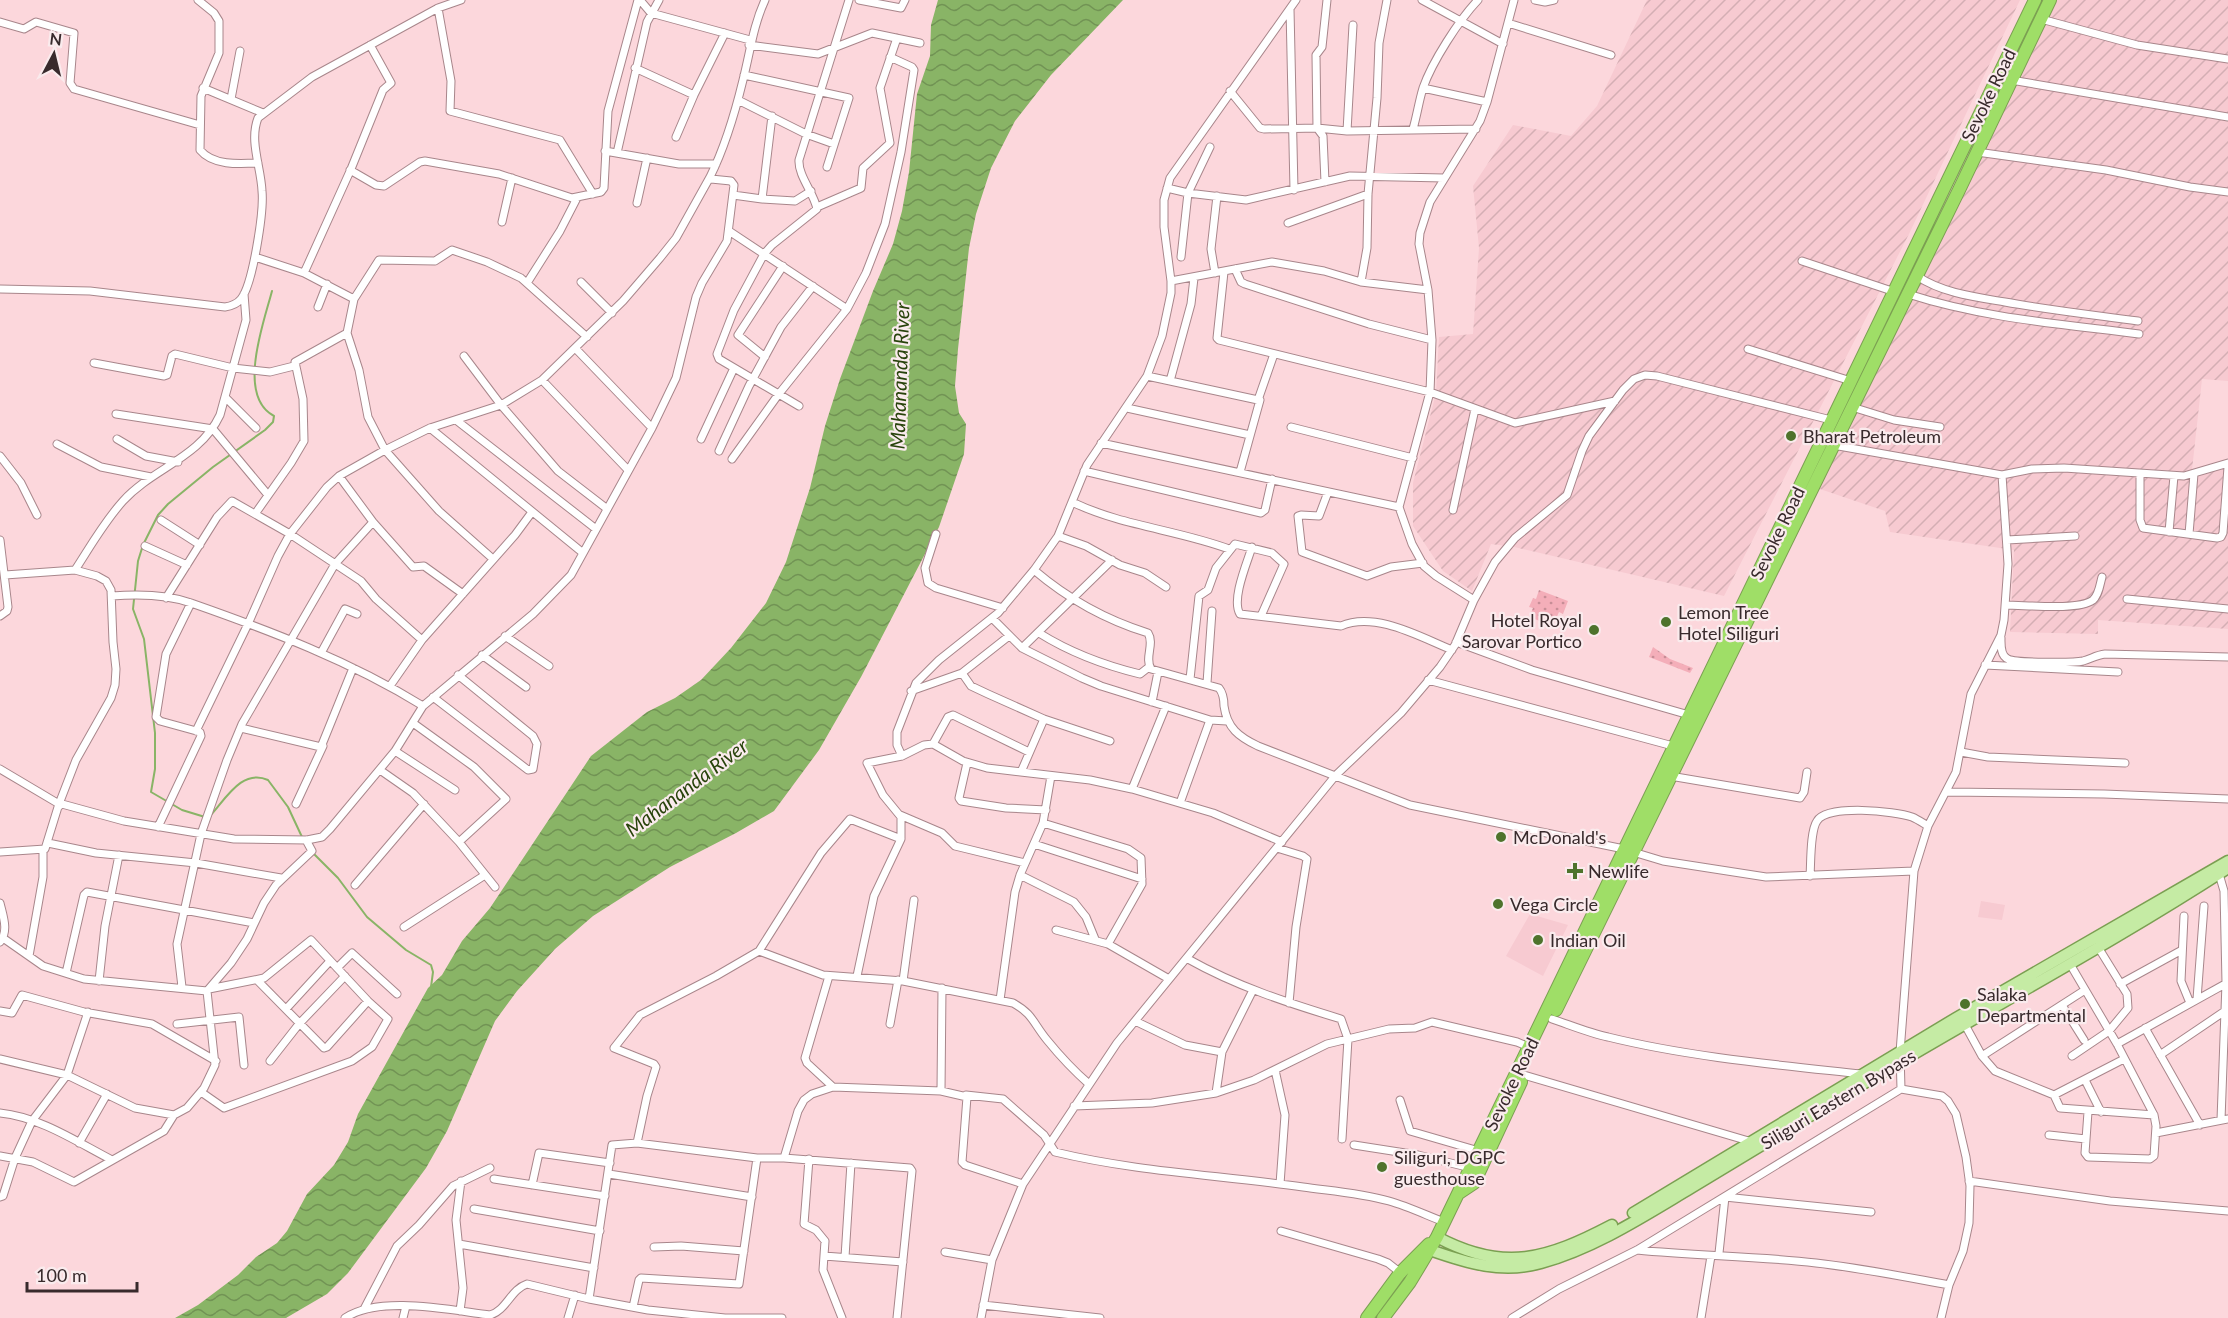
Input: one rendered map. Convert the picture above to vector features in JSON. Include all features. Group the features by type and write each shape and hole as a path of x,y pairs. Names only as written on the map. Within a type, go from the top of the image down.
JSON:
{"highway":[{"name":"Sevoke Road","path":"1458,1193 1628,851 1670,776 1852,407 1901,293 2035,0"},
{"name":"Sevoke Road","path":"1458,1193 1474,1183 1552,1018 1673,747 1831,420 1901,293 1917,276 2050,0"},
{"path":"1383,1318 1430,1250 1458,1193"},
{"path":"1367,1318 1400,1273 1437,1237"}],"main road":[{"name":"Siliguri Eastern Bypass","path":"1430,1250 1466,1262 1508,1268 1538,1264 1592,1245 1665,1204 1900,1057 1956,1018 2228,861"},
{"name":"Siliguri Eastern Bypass","path":"1437,1237 1458,1249 1495,1259 1528,1258 1588,1238 1622,1220 1864,1074 1964,1023 2070,964 2224,871"}],"street":[{"path":"198,0 214,13 219,21 219,53 200,100 200,150 204,155 230,164 258,163"},
{"path":"0,289 90,291 225,307 240,301 255,257 262,203 255,127 258,118 312,77 438,8 461,0"},
{"path":"639,0 651,13 725,33 750,43 815,54 872,33 920,43"},
{"path":"350,171 375,185 382,186 422,161 470,168 512,178 577,198 601,192 604,188 608,111 639,0"},
{"path":"617,153 635,68 651,13 659,0"},
{"path":"196,731 290,534 327,487 339,476 385,450 430,428 501,405 542,380 612,312 676,238 716,164 738,100 750,43 765,0"},
{"path":"817,207 812,191 798,164 832,48 849,0"},
{"path":"859,0 900,8 903,7 905,0"},
{"path":"902,756 897,745 897,732 916,683 939,660 992,618 1034,570 1058,536 1084,471 1147,376 1162,336 1171,281 1164,227 1164,200 1167,188 1175,170 1296,0"},
{"path":"1325,182 1323,136 1317,128 1316,55 1322,47 1327,0"},
{"path":"1361,282 1366,248 1380,33 1387,0"},
{"path":"1422,0 1503,44"},
{"path":"1437,8 1442,0"},
{"path":"1413,129 1423,88 1432,68 1462,20 1478,0"},
{"path":"1474,600 1436,576 1423,563 1412,544 1399,507 1430,392 1432,340 1428,290 1419,244 1420,233 1430,202 1476,129 1487,102 1514,0"},
{"path":"1535,0 1545,2 1554,0"},
{"path":"438,8 451,81 450,111 559,139 592,194"},
{"path":"1290,8 1294,190"},
{"path":"2041,19 2137,45 2228,59"},
{"path":"0,22 24,28 36,22 74,33 70,83 74,89 200,125"},
{"path":"1508,23 1611,55"},
{"path":"1347,131 1353,26"},
{"path":"676,137 693,95 725,33"},
{"path":"799,406 752,380 718,358 717,354 734,310 764,254 817,207 861,188 863,168 890,143 880,88 897,38"},
{"path":"304,273 350,171 382,90 391,83 370,45"},
{"path":"231,99 240,51"},
{"path":"732,459 778,395 847,309 866,273 885,224 901,152 914,70 890,57"},
{"path":"635,68 693,95"},
{"path":"744,75 850,99 827,167"},
{"path":"2012,80 2228,117"},
{"path":"203,88 263,113"},
{"path":"1423,88 1487,102"},
{"path":"1230,91 1260,128 1317,128 1347,131 1476,129"},
{"path":"738,100 806,134 834,144"},
{"path":"762,199 772,116"},
{"path":"1181,257 1188,193 1210,147"},
{"path":"605,151 679,164 716,164"},
{"path":"1977,152 2106,170 2190,187 2228,192"},
{"path":"637,203 647,158"},
{"path":"1167,188 1246,200 1353,175 1444,178"},
{"path":"0,770 59,804 124,821 234,839 306,840 322,837 395,751 423,706 533,614 567,580 583,553 652,428 676,378 696,297 705,277 724,249 729,231 734,185 731,181 710,177"},
{"path":"502,222 512,178"},
{"path":"733,195 795,201 812,191"},
{"path":"1288,223 1368,194"},
{"path":"1215,273 1211,249 1217,196"},
{"path":"527,283 560,231 577,198"},
{"path":"729,231 847,309"},
{"path":"493,559 439,511 385,450 368,417 359,370 346,333 354,299 379,260 433,262 452,250 487,262 527,283 586,337"},
{"path":"255,257 304,273 354,299"},
{"path":"1802,261 1934,302 1995,315 2139,334"},
{"path":"1171,281 1272,262 1324,271 1361,282 1428,290"},
{"path":"765,357 738,335 783,266"},
{"path":"1235,269 1241,282 1245,284 1369,324 1432,340"},
{"path":"1224,272 1217,339 1430,392 1515,423 1615,401"},
{"path":"1917,276 1943,289 1975,297 2049,310 2138,321"},
{"path":"1170,381 1191,304 1194,278"},
{"path":"581,282 612,312"},
{"path":"318,307 327,284"},
{"path":"719,451 752,380 781,327 813,286"},
{"path":"75,570 124,500 150,477 178,462 197,447 213,429 225,397 246,320 244,294"},
{"path":"255,513 304,441 303,399 294,366 296,361 346,333"},
{"path":"575,348 652,428"},
{"path":"1748,349 1851,381"},
{"path":"94,363 164,376 168,374 172,356 177,354 233,368 270,372 294,366"},
{"path":"1240,472 1274,354"},
{"path":"464,356 501,405 558,471 606,508"},
{"path":"701,440 734,368"},
{"path":"981,1318 992,1260 1023,1184 1089,1084 1135,1021 1336,775 1401,713 1452,650 1474,600 1503,550 1567,495 1589,436 1634,379 1645,375 1657,376 1831,420"},
{"path":"1147,376 1260,400"},
{"path":"542,380 628,470"},
{"path":"225,397 256,428"},
{"path":"1852,407 1894,420 1940,427"},
{"path":"1127,408 1250,435"},
{"path":"1453,510 1475,409"},
{"path":"116,414 213,429 268,495"},
{"path":"456,420 596,529"},
{"path":"1292,427 1413,458"},
{"path":"430,428 583,553"},
{"path":"117,439 146,456 178,462"},
{"path":"1101,443 1399,507"},
{"path":"57,444 101,467 150,477"},
{"path":"1833,445 2002,475 2056,468 2174,476 2194,474 2228,465 2222,536 2217,538 2148,529 2141,524 2140,474"},
{"path":"0,456 21,483 37,515"},
{"path":"1084,471 1261,513 1265,510 1272,479"},
{"path":"2189,534 2194,474"},
{"path":"2002,475 2007,540 2006,605 2001,635 2004,656 2008,659 2022,661 2081,661 2105,654 2228,657"},
{"path":"339,476 373,522 413,567 424,566 463,594"},
{"path":"2169,532 2174,476"},
{"path":"1328,492 1319,515 1298,516 1302,552 1367,576 1388,568 1423,563"},
{"path":"166,598 229,502 235,502 290,534 365,584 376,599 422,640"},
{"path":"1072,502 1095,513 1118,520 1198,538 1229,549"},
{"path":"390,686 422,640 532,512"},
{"path":"161,520 200,545"},
{"path":"182,987 177,949 201,834 207,813 241,728 335,564 373,522"},
{"path":"936,534 925,568 928,583 936,588 1002,608"},
{"path":"1058,536 1145,573 1166,587"},
{"path":"2007,540 2075,536"},
{"path":"0,540 8,607 7,611 0,616"},
{"path":"1190,679 1199,596 1208,590 1216,568 1235,544 1272,553 1284,564 1261,616"},
{"path":"145,546 188,565"},
{"path":"1252,547 1240,583 1237,609 1240,614 1341,626 1351,621 1384,624 1452,650"},
{"path":"1022,648 1112,560"},
{"path":"5,575 75,570 106,580 110,585 112,596 115,685 111,698 76,760 59,804 46,847 44,877 29,956"},
{"path":"1034,570 1073,599 1116,623 1148,633 1151,638 1149,667 1140,674 1106,666 1080,656 1039,633"},
{"path":"2006,605 2056,606 2086,603 2096,596 2102,577"},
{"path":"112,596 134,594 191,603 292,639 390,686 423,706"},
{"path":"2127,599 2228,609"},
{"path":"159,827 168,803 201,736 201,733 160,721 156,717 166,654 191,603"},
{"path":"321,653 345,609 357,614"},
{"path":"1207,683 1212,611"},
{"path":"992,618 1022,648 1082,678 1210,720 1227,721"},
{"path":"1901,1089 1900,1057 1914,871 1928,826 1947,792 1961,752 1971,694 2001,635"},
{"path":"505,636 549,666"},
{"path":"911,691 962,673 1009,636"},
{"path":"1456,642 1533,670 1689,715"},
{"path":"482,655 526,687"},
{"path":"1985,665 2118,672"},
{"path":"1149,667 1158,672 1207,683 1221,690 1227,721 1235,732 1246,740 1410,805 1628,851 1663,861 1766,877 1914,871"},
{"path":"296,804 323,746 353,668"},
{"path":"1152,702 1158,672"},
{"path":"962,673 971,686 1044,719 1110,741"},
{"path":"433,697 528,770 533,769 537,744 533,736 458,675"},
{"path":"1428,681 1673,747"},
{"path":"1132,789 1166,706"},
{"path":"933,744 948,717 953,715 1029,752"},
{"path":"1021,772 1044,719"},
{"path":"1180,803 1210,720"},
{"path":"413,723 474,767 506,800 459,842"},
{"path":"241,728 315,747 323,746"},
{"path":"1025,863 955,846 942,833 900,815 883,795 867,763 902,756 924,745 933,744 967,763 987,768 1090,780 1180,803 1213,813 1303,856 1307,859 1296,927 1288,1003"},
{"path":"395,751 454,790"},
{"path":"1961,752 1988,757 2125,763"},
{"path":"967,763 959,798 961,801 1006,808 1046,810"},
{"path":"380,770 413,793 424,804 459,842 495,887"},
{"path":"1670,776 1800,798 1804,792 1807,772"},
{"path":"1000,1000 1004,983 1011,912 1020,875 1043,824 1051,776"},
{"path":"1947,792 2228,798"},
{"path":"355,885 424,804"},
{"path":"1810,876 1815,824 1820,817 1843,811 1889,812 1913,817 1928,826"},
{"path":"856,976 874,896 901,839 900,815"},
{"path":"638,1143 647,1096 656,1067 614,1046 640,1015 759,951 821,853 848,820 854,819 901,839"},
{"path":"1043,824 1134,852 1142,861 1142,884 1108,944"},
{"path":"0,1156 33,1162 74,1182 164,1131 174,1115 187,1108 201,1092 216,1061 208,990 231,963 247,939 269,894 281,878 312,851 306,840"},
{"path":"1034,844 1142,879"},
{"path":"0,852 46,847 196,863 281,878"},
{"path":"99,981 110,896 119,855"},
{"path":"2156,1133 2225,1120 2227,983 2224,871"},
{"path":"404,927 485,875"},
{"path":"1020,875 1074,902 1081,909 1095,939"},
{"path":"66,973 84,895 89,892 254,923"},
{"path":"890,1024 901,980 914,900"},
{"path":"0,903 5,927 2,940 43,966 99,981 208,990 264,978 310,940 368,1001 387,1017 372,1047 352,1061 224,1108 201,1092"},
{"path":"2197,999 2204,906"},
{"path":"2184,916 2181,985 2190,1003"},
{"path":"1056,930 1108,944 1169,979"},
{"path":"2072,1056 2109,1031 2128,1008 2129,999 2098,947"},
{"path":"2120,984 2182,950"},
{"path":"759,951 804,969 829,976 901,980 1013,1002 1027,1010 1041,1033 1065,1062 1089,1084"},
{"path":"337,968 352,953 397,994"},
{"path":"1188,958 1216,974 1253,990 1341,1019 1348,1039 1342,1139"},
{"path":"286,1009 330,961"},
{"path":"2070,964 2117,1044 2154,1115 2156,1133 2154,1156 2150,1159 2088,1157 2085,1153 2088,1112"},
{"path":"270,1061 299,1024 345,976"},
{"path":"829,976 805,1058 807,1064 833,1087"},
{"path":"257,980 323,1048 326,1048 368,1001"},
{"path":"2117,1044 2227,983"},
{"path":"941,1091 942,988"},
{"path":"1216,1092 1222,1052 1253,990"},
{"path":"1982,1056 2085,990"},
{"path":"0,1011 12,1013 22,995 88,1012 152,1024 216,1061"},
{"path":"2062,1005 2084,1040"},
{"path":"2160,1055 2225,1011"},
{"path":"0,1197 3,1196 15,1158 32,1121 67,1075 88,1012"},
{"path":"177,1024 239,1017 244,1065"},
{"path":"1552,1018 1607,1037 1665,1048 1785,1066 1864,1074"},
{"path":"1135,1021 1185,1045 1222,1052"},
{"path":"1074,1106 1152,1102 1216,1092 1254,1080 1327,1044 1389,1029 1415,1028 1432,1022 1517,1042 1529,1047"},
{"path":"1964,1023 1988,1065 2000,1074 2054,1095 2060,1108 2088,1112 2154,1115"},
{"path":"2145,1028 2200,1125"},
{"path":"0,1059 67,1075 135,1108 174,1115"},
{"path":"2054,1095 2124,1059"},
{"path":"1275,1070 1285,1110 1280,1184"},
{"path":"1524,1075 1752,1142"},
{"path":"2085,1080 2101,1112"},
{"path":"784,1158 804,1100 812,1094 833,1087 941,1091 1003,1099 1051,1143 1055,1152 1092,1161 1158,1171 1280,1184 1378,1198 1444,1222"},
{"path":"1512,1318 1559,1289 1637,1250 1901,1089 1942,1096 1948,1101 1956,1114 1969,1181 1971,1203 1967,1238 1948,1285 1941,1318"},
{"path":"79,1143 107,1094"},
{"path":"966,1095 968,1099 962,1162 965,1165 1023,1184"},
{"path":"1400,1100 1410,1131 1479,1151"},
{"path":"0,1113 32,1121 112,1160"},
{"path":"2049,1135 2086,1139"},
{"path":"589,1299 613,1145 638,1143 757,1158 809,1159 912,1169 897,1318"},
{"path":"1354,1145 1418,1155 1471,1168"},
{"path":"532,1185 539,1152 610,1163"},
{"path":"633,1307 641,1278 737,1285 740,1281 757,1158"},
{"path":"809,1159 804,1224 816,1230 825,1240 823,1271 842,1318"},
{"path":"845,1257 851,1163"},
{"path":"364,1309 397,1246 453,1186 490,1168"},
{"path":"609,1174 752,1197"},
{"path":"494,1179 605,1196"},
{"path":"460,1311 463,1288 456,1220 461,1181"},
{"path":"1969,1181 2121,1202 2228,1211"},
{"path":"1725,1197 1871,1212"},
{"path":"1701,1318 1725,1197"},
{"path":"474,1209 600,1231"},
{"path":"1281,1231 1378,1259 1388,1263 1410,1282"},
{"path":"459,1244 594,1268"},
{"path":"654,1247 681,1246 744,1251"},
{"path":"1637,1250 1818,1263 1948,1285"},
{"path":"945,1252 992,1260"},
{"path":"824,1256 903,1262"},
{"path":"345,1318 364,1309 406,1306 495,1315 520,1287 527,1284 589,1299 683,1316 782,1318"},
{"path":"568,1318 575,1295"},
{"path":"983,1305 1100,1318"},
{"path":"404,1318 406,1306"}],"shaded area":[{"path":"1647,0 2020,0 1909,234 1724,596 1514,547 1491,544 1472,591 1443,571 1413,526 1413,483 1436,393 1439,337 1473,334 1479,248 1473,186 1513,125 1571,136 1597,106"},
{"path":"2047,0 2228,0 2228,381 2202,379 2191,479 2228,468 2228,629 2098,620 2098,634 2010,632 2014,550 1890,532 1885,511 1817,488 1990,109"},
{"path":"1539,590 1568,601 1563,614 1559,612 1554,623 1550,621 1548,624 1529,617 1533,608 1529,607 1533,598 1536,599"},
{"path":"1653,647 1670,659 1693,668 1690,673 1649,657"},
{"path":"1981,901 2005,905 2002,920 1978,917"},
{"name":"Indian Oil","path":"1530,914 1568,925 1543,976 1506,956"}],"water":[{"name":"Mahananda River","path":"938,0 1123,0 1051,75 1015,121 991,168 976,214 969,248 958,349 955,386 959,413 966,424 964,454 939,527 861,677 819,750 774,811 670,867 593,916 555,949 517,991 495,1021 447,1131 426,1168 348,1273 327,1294 286,1318 175,1318 198,1305 238,1275 256,1257 277,1243 287,1231 307,1194 334,1165 348,1142 358,1114 428,988 442,975 462,941 490,908 591,756 647,712 675,698 701,680 731,648 766,603 786,562 810,488 825,426 840,379 893,244 909,172 917,94 930,56 931,25"}],"waterway":[{"path":"205,817 182,810 151,792 155,769 155,733 144,639 133,609 138,561 158,515 168,504 273,422 274,416 263,406 257,392 255,376 259,339 272,291"},
{"path":"210,816 228,794 242,782 259,777 268,780 288,807 302,837"},
{"path":"312,852 338,878 367,917 406,950 431,965 433,972 431,987"}],"place":[{"name":"Bharat Petroleum","path":"1791,436"},
{"name":"Lemon Tree Hotel Siliguri","path":"1666,622"},
{"name":"Hotel Royal Sarovar Portico","path":"1594,630"},
{"name":"McDonald's","path":"1501,837"},
{"name":"Newlife","path":"1575,871"},
{"name":"Vega Circle","path":"1498,904"},
{"name":"Indian Oil","path":"1538,940"},
{"name":"Salaka Departmental","path":"1965,1004"},
{"name":"Siliguri, DGPC guesthouse","path":"1382,1167"}]}
